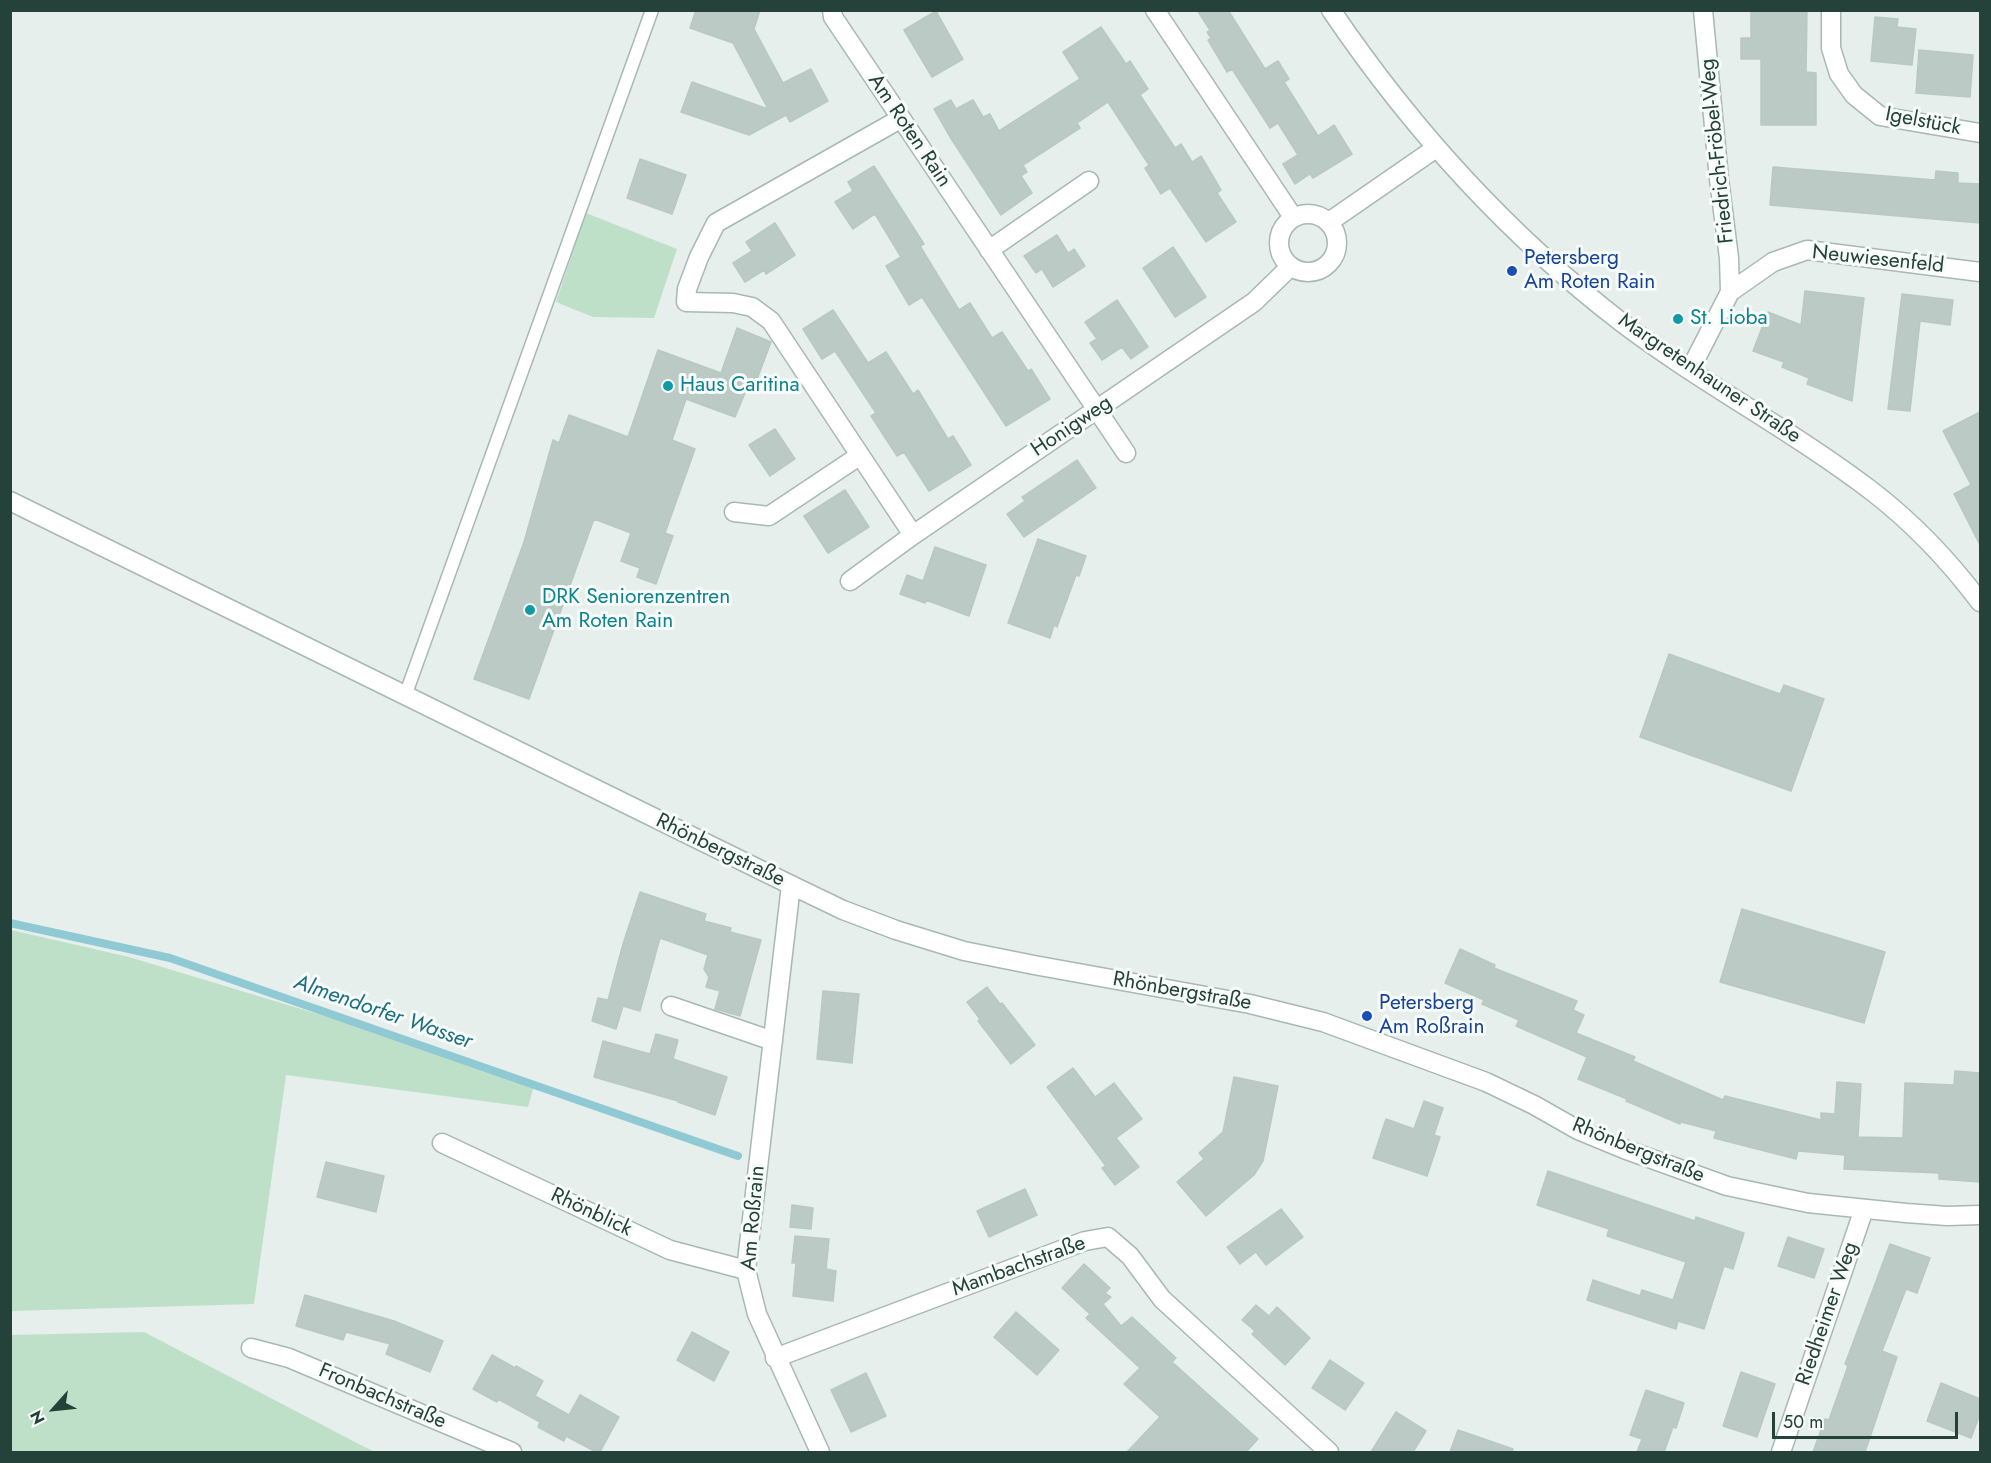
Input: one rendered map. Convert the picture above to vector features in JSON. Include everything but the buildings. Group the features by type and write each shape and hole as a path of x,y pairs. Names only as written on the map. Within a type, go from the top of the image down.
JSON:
{"street":[{"name":"Am Roten Rain","path":"832,10 833,17 900,119 1126,453"},
{"path":"1155,10 1293,217"},
{"name":"Margretenhauner Straße","path":"1331,10 1390,93 1436,148 1533,249 1622,322 1690,370 1829,459 1875,493 1921,534 1963,579 1980,602"},
{"name":"Friedrich-Fröbel-Weg","path":"1703,10 1729,258 1730,292"},
{"name":"Igelstück","path":"1831,10 1832,48 1839,74 1854,95 1880,116 1980,133"},
{"path":"900,119 716,223 691,278 686,302 733,303 752,308 771,321 913,535"},
{"path":"1329,222 1436,148"},
{"path":"989,250 1089,181"},
{"path":"1303,213 1312,213 1329,222 1336,233 1337,246 1334,258 1325,267 1314,272 1301,272 1290,267 1282,258 1278,246 1279,235 1285,224 1293,217 1303,213"},
{"name":"Neuwiesenfeld","path":"1690,370 1730,292 1773,262 1807,250 1980,272"},
{"name":"Honigweg","path":"850,581 913,535 1254,302 1290,267"},
{"path":"734,512 769,516 859,456"},
{"name":"Rhönbergstraße","path":"10,501 791,885 843,910 896,930 964,951 1250,1004 1323,1022 1486,1082 1534,1105 1578,1130 1727,1186 1808,1203 1947,1216 1980,1215"},
{"name":"Am Roßrain","path":"791,885 746,1270 757,1314 775,1358 820,1452"},
{"path":"671,1006 772,1041"},
{"name":"Rhönblick","path":"442,1143 670,1250 746,1270"},
{"name":"Riedheimer Weg","path":"1781,1452 1864,1209"},
{"name":"Mambachstraße","path":"775,1358 1086,1241 1108,1237 1130,1256 1162,1299 1329,1452"},
{"name":"Fronbachstraße","path":"251,1348 289,1359 512,1452"}],"lane":[{"path":"405,696 652,10"}],"green space":[{"path":"586,213 677,249 654,318 593,317 556,302"},
{"path":"11,930 129,957 417,1044 534,1086 528,1107 286,1075 254,1304 11,1311"},
{"path":"144,1332 375,1452 11,1452 11,1335"}],"waterway":[{"name":"Almendorfer Wasser","path":"10,923 170,958 738,1156"}],"place":[{"name":"Petersberg Am Roten Rain","path":"1512,271"},
{"name":"St. Lioba","path":"1678,319"},
{"name":"Haus Caritina","path":"668,386"},
{"name":"DRK Seniorenzentren Am Roten Rain","path":"530,610"},
{"name":"Petersberg Am Roßrain","path":"1367,1016"}]}
